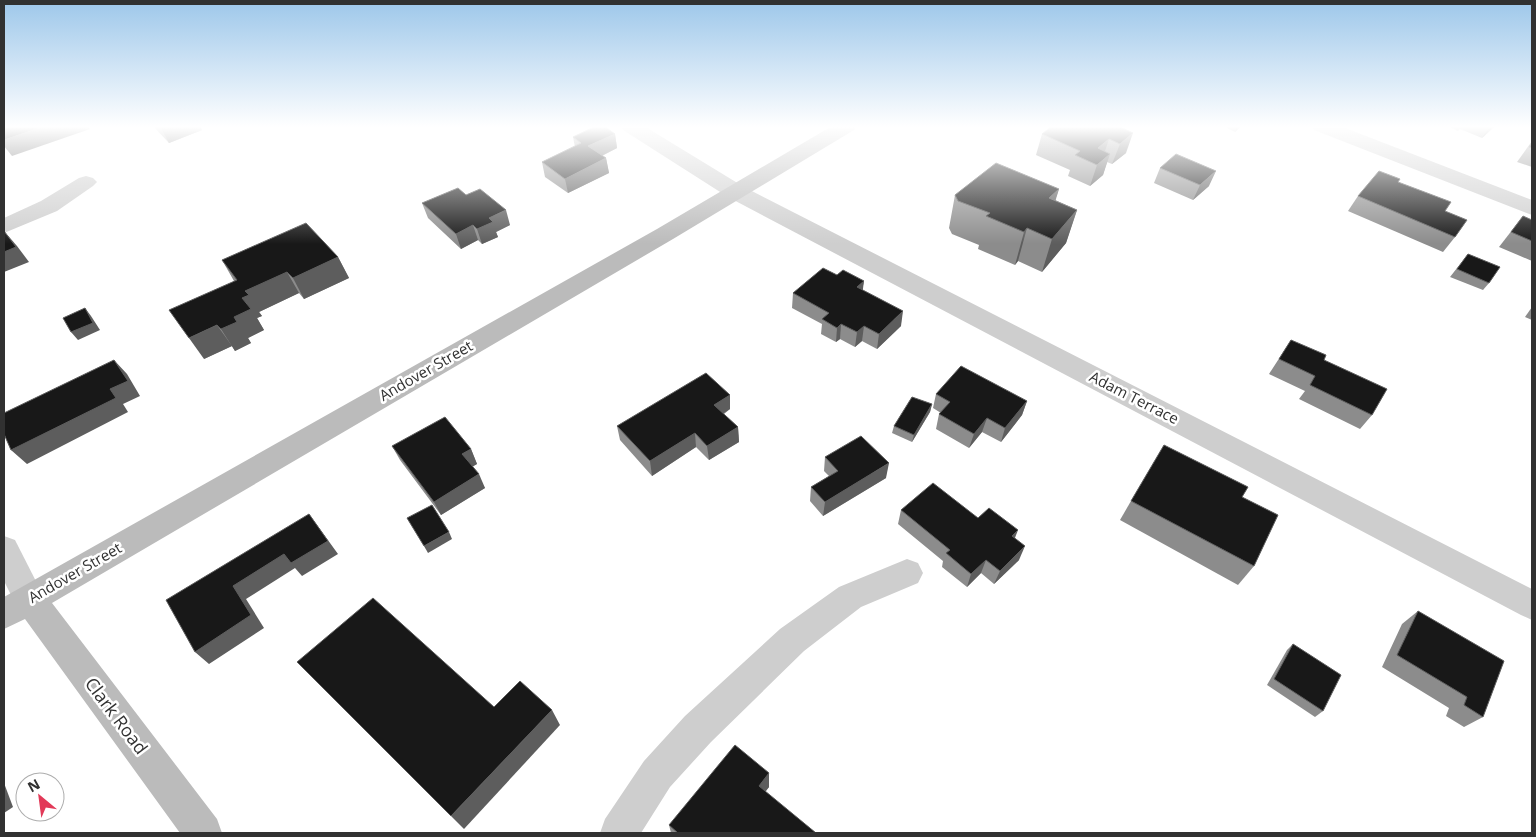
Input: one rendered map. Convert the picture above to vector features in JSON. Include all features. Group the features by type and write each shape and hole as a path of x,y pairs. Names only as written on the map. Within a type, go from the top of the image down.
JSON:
{"main road":[{"name":"Andover Street","path":"12,603 781,165"},
{"name":"Clark Road","path":"12,603 203,833"}],"street":[{"name":"Adam Terrace","path":"693,165 736,192 1532,605"},
{"path":"1422,165 1532,208"},
{"path":"4,226 49,206 86,182"},
{"path":"4,549 12,603"},
{"path":"619,833 657,774 698,729 792,640 850,598 908,574"}],"building":[{"path":"546,165 592,165 565,179"},
{"path":"993,165 1001,165 1059,189 1049,198 1077,210 1052,239 1027,228 1024,232 986,216 990,213 958,201 955,195"},
{"path":"1163,165 1202,165 1216,171 1200,185 1160,168"},
{"path":"1379,171 1400,179 1398,182 1451,202 1445,211 1467,220 1455,237 1358,196"},
{"path":"458,188 466,195 480,189 506,210 489,218 493,222 477,229 473,225 456,234 422,203"},
{"path":"1523,216 1532,220 1532,241 1511,232"},
{"path":"306,223 338,257 293,278 287,272 245,291 249,295 242,298 251,309 234,317 237,322 221,329 217,325 189,338 169,310 237,280 222,260"},
{"path":"4,231 16,247 4,252"},
{"path":"1468,254 1500,267 1489,283 1457,269"},
{"path":"823,268 837,275 843,270 864,281 857,287 903,311 879,334 864,326 857,332 841,324 837,328 822,319 829,313 793,293"},
{"path":"85,308 93,323 71,332 63,318"},
{"path":"1291,340 1326,355 1324,360 1387,389 1372,415 1310,385 1315,376 1279,359"},
{"path":"114,360 128,381 110,389 116,398 11,450 4,434 4,413"},
{"path":"961,366 1027,401 1005,428 987,418 974,434 939,414 950,402 936,394"},
{"path":"706,373 730,395 714,405 738,427 707,446 695,433 650,461 617,426"},
{"path":"912,397 932,404 914,435 894,426"},
{"path":"445,417 471,449 462,454 479,474 434,502 392,446"},
{"path":"861,436 889,463 825,502 811,487 838,471 825,457"},
{"path":"1164,445 1248,487 1242,497 1278,515 1254,566 1131,501"},
{"path":"933,483 978,518 989,508 1018,530 1012,536 1025,546 1000,571 986,560 971,574 946,553 950,550 901,510"},
{"path":"432,505 449,532 424,546 407,518"},
{"path":"309,514 328,541 291,563 284,554 233,586 251,615 195,652 166,600"},
{"path":"373,598 494,707 520,681 552,710 451,816 297,662"},
{"path":"1418,611 1504,661 1483,717 1464,705 1467,697 1397,655"},
{"path":"1293,644 1341,675 1323,711 1274,679"},
{"path":"735,745 769,773 759,786 816,833 678,833 669,825"}]}
